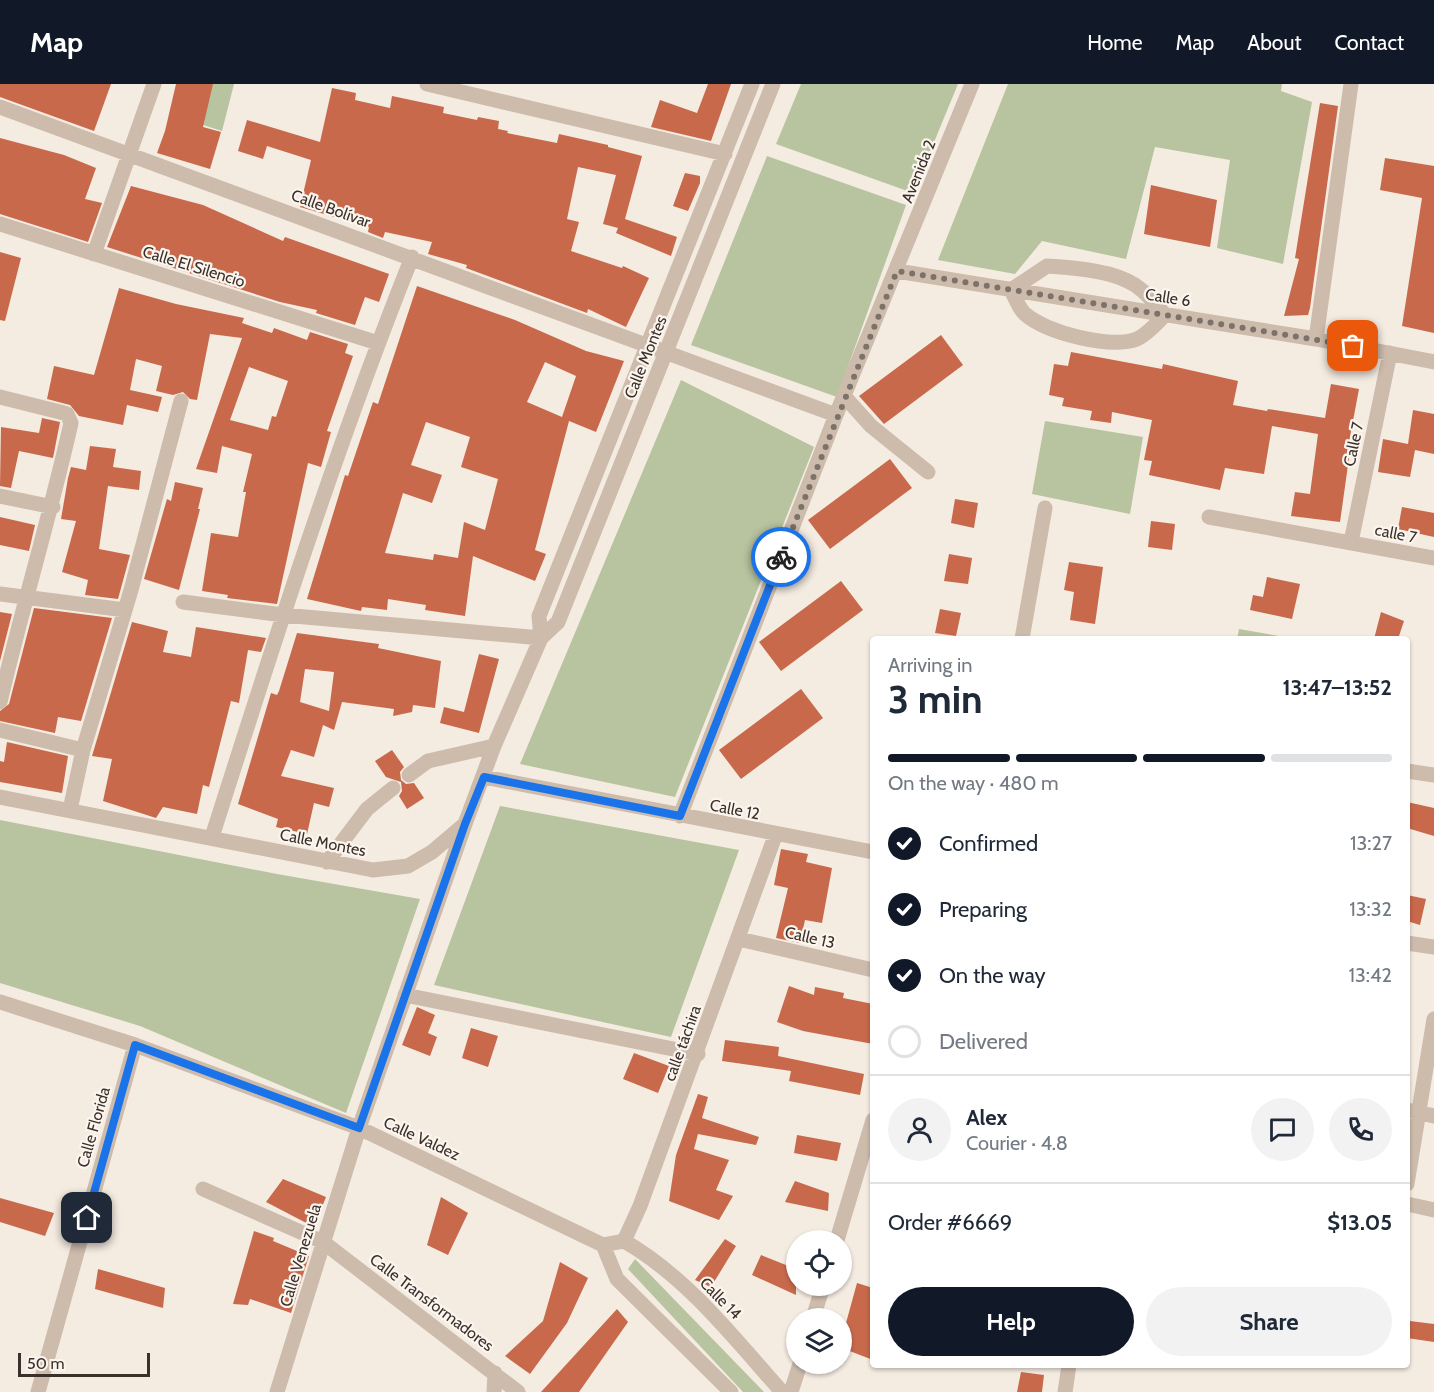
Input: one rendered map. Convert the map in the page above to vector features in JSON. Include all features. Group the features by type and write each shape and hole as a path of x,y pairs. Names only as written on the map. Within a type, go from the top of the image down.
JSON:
{"street":[{"path":"94,254 154,84"},
{"path":"427,84 725,154"},
{"name":"Calle Montes","path":"541,638 539,616 752,84"},
{"name":"Calle Montes","path":"0,796 373,870 408,866 432,852 465,824 494,746 541,638 558,622 773,84"},
{"name":"Avenida 2","path":"680,816 836,415 972,84"},
{"path":"1316,339 1351,84"},
{"name":"Calle Bolívar","path":"0,107 649,344 836,415"},
{"name":"Calle El Silencio","path":"0,224 378,343"},
{"path":"212,837 283,615 378,343 412,257"},
{"path":"1047,266 1069,268 1124,279 1149,296 1165,315 1138,338 1121,343 1062,333 1042,325 1023,313 1011,290 1047,266"},
{"name":"Calle 6","path":"897,271 1316,339 1433,362"},
{"name":"Calle 7","path":"1351,542 1390,353"},
{"path":"844,396 871,426 928,472"},
{"path":"0,397 60,412 69,418 71,423 53,507 26,596 1,694"},
{"path":"70,810 82,750 124,610 181,401"},
{"path":"0,496 53,507"},
{"path":"1023,636 1045,508"},
{"name":"calle 7","path":"1209,517 1434,558"},
{"path":"0,594 124,610"},
{"path":"183,603 283,615 541,638"},
{"path":"0,730 82,750"},
{"path":"409,775 428,761 494,746"},
{"path":"1410,771 1434,775"},
{"name":"Calle 12","path":"484,777 775,836 870,852"},
{"path":"327,862 367,809 393,788"},
{"name":"Calle Venezuela","path":"277,1392 359,1128 465,824"},
{"name":"calle táchira","path":"624,1241 640,1206 698,1054 775,836"},
{"name":"Calle 13","path":"739,939 870,969"},
{"path":"1410,943 1434,947"},
{"path":"405,995 698,1054"},
{"name":"Calle Valdez","path":"0,1002 135,1045 359,1128 603,1245"},
{"path":"1410,1140 1412,1111 1434,1019"},
{"name":"Calle Florida","path":"38,1392 135,1045"},
{"path":"1412,1111 1434,1116"},
{"path":"840,1230 870,1130"},
{"name":"Calle Transformadores","path":"203,1190 323,1242 518,1392"},
{"path":"1410,1205 1434,1210"},
{"path":"624,1241 603,1245 618,1280 731,1392"},
{"name":"Calle 14","path":"624,1241 654,1258 711,1313 783,1392"},
{"path":"1065,1392 1069,1368"},
{"path":"494,1392 495,1373"},
{"path":"791,1392 797,1374"}],"green space":[{"path":"184,84 234,84 222,131 175,116"},
{"path":"801,84 958,84 913,193 776,144"},
{"path":"1008,84 1282,84 1281,91 1312,102 1283,264 1217,248 1230,160 1155,147 1126,259 1042,241 1015,274 938,260"},
{"path":"767,156 906,205 837,397 691,345"},
{"path":"681,380 814,447 675,797 520,764"},
{"path":"1045,421 1143,437 1130,514 1032,494"},
{"path":"1239,629 1279,636 1238,636"},
{"path":"500,806 739,850 671,1037 434,985"},
{"path":"0,820 277,874 420,899 346,1113 140,1026 0,983"},
{"path":"635,1259 764,1392 743,1392 628,1269"}],"building":[{"path":"0,84 111,84 94,131 0,97"},
{"path":"176,84 213,84 203,127 221,132 210,169 157,153 165,131"},
{"path":"708,84 731,84 711,141 651,127 660,100 697,113"},
{"path":"332,88 356,93 355,100 390,108 392,96 444,107 443,113 477,120 478,117 499,121 498,129 508,131 507,133 557,143 559,134 608,145 608,147 642,156 625,219 677,237 671,256 616,233 618,228 603,224 616,175 578,167 567,219 579,222 571,251 622,268 623,266 649,278 626,327 588,309 587,313 466,268 467,265 428,254 432,242 385,232 383,238 368,232 369,227 300,207 311,160 267,146 263,159 238,151 247,120 320,142"},
{"path":"1320,103 1338,106 1310,308 1308,315 1284,316 1299,259 1295,258"},
{"path":"0,138 64,155 96,168 85,199 102,203 88,242 0,214"},
{"path":"1385,158 1434,166 1434,333 1402,326 1422,198 1380,190"},
{"path":"685,173 700,176 700,183 688,211 673,206"},
{"path":"1151,185 1217,200 1210,247 1144,234"},
{"path":"131,186 203,205 283,241 285,237 389,274 379,302 365,297 355,325 316,313 317,310 280,302 107,247"},
{"path":"0,252 21,258 5,321 0,320"},
{"path":"417,286 515,320 586,351 624,361 596,432 569,421 535,550 546,554 535,581 473,556 465,616 425,610 426,605 388,599 387,610 362,607 361,611 307,599 345,475 348,476 373,402 378,404","holes":["545,362 576,376 562,417 527,402","426,422 470,437 461,467 498,479 485,530 464,522 458,558 434,554 433,560 385,553 403,493 432,503 442,475 411,465"]},
{"path":"119,288 176,304 244,318 242,323 272,333 274,328 307,340 310,332 348,344 345,353 353,356 327,431 331,432 321,467 308,463 277,604 227,598 228,595 202,591 211,533 238,537 246,492 243,492 252,454 222,446 217,473 196,469 242,338 210,334 197,400 190,399 183,392 173,395 156,391 162,366 136,359 130,390 162,397 158,412 127,405 123,425 79,416 70,405 47,399 54,366 94,375","holes":["249,367 288,381 276,417 272,416 268,430 230,420"]},
{"path":"941,335 963,365 884,424 859,396"},
{"path":"1071,352 1162,369 1163,364 1238,381 1233,405 1267,411 1268,409 1325,418 1331,384 1359,389 1346,458 1349,458 1340,522 1291,516 1295,492 1310,494 1318,434 1272,426 1264,474 1225,468 1220,490 1149,475 1152,461 1144,460 1152,420 1112,412 1111,423 1090,420 1092,411 1062,406 1064,398 1049,395 1054,364 1068,366"},
{"path":"1413,410 1434,414 1434,454 1415,450 1410,477 1378,472 1383,439 1408,444"},
{"path":"42,418 60,422 53,458 19,451 11,488 0,486 1,427 39,433"},
{"path":"90,446 116,449 113,467 141,471 139,490 108,486 99,549 130,555 118,599 85,595 88,580 62,572 76,521 61,519 68,478 71,467 86,470"},
{"path":"890,459 912,488 830,549 808,520"},
{"path":"175,482 203,488 198,509 200,509 179,590 144,579 167,499 171,501"},
{"path":"955,499 978,503 974,528 951,523"},
{"path":"1402,507 1434,513 1434,537 1398,529"},
{"path":"0,517 35,525 29,551 0,545"},
{"path":"1151,521 1175,524 1172,550 1148,547"},
{"path":"949,554 972,558 968,584 944,581"},
{"path":"1069,562 1103,567 1095,624 1070,620 1074,592 1064,590"},
{"path":"1267,577 1300,584 1292,619 1250,610 1253,595 1263,597"},
{"path":"841,581 863,610 781,671 759,642"},
{"path":"34,608 112,618 81,721 58,717 55,733 0,721 0,711 9,704"},
{"path":"940,609 961,613 956,636 935,633"},
{"path":"0,612 12,614 0,661"},
{"path":"1381,612 1404,621 1399,636 1375,636"},
{"path":"132,622 168,631 163,652 191,657 196,627 266,638 261,652 248,650 239,703 231,701 209,787 203,785 197,814 163,807 156,818 103,801 112,759 92,756"},
{"path":"297,633 379,644 378,648 441,661 435,708 413,705 412,712 393,716 394,709 342,702 334,730 323,725 314,757 291,750 281,776 334,788 329,807 314,803 307,834 276,827 278,819 238,804 271,693 277,695","holes":["305,669 334,672 329,711 300,702"]},
{"path":"479,654 499,659 479,733 440,723 444,707 464,712"},
{"path":"801,689 823,718 741,779 719,750"},
{"path":"7,742 68,756 62,793 0,782 0,761 4,762"},
{"path":"392,750 404,767 400,772 401,780 406,784 414,783 424,798 407,809 399,796 402,791 401,782 386,777 375,761"},
{"path":"1410,803 1434,808 1434,836 1410,829"},
{"path":"781,849 808,854 806,862 832,868 822,923 805,920 800,943 776,938 788,888 774,885"},
{"path":"1410,896 1426,899 1420,925 1410,922"},
{"path":"789,986 814,995 815,987 844,993 843,998 870,1003 870,1043 803,1031 777,1022"},
{"path":"417,1007 435,1015 428,1033 437,1037 430,1056 402,1045"},
{"path":"471,1028 498,1036 488,1067 462,1058"},
{"path":"725,1040 779,1047 778,1056 864,1074 860,1095 789,1081 791,1071 722,1061"},
{"path":"634,1053 669,1066 658,1093 623,1079"},
{"path":"698,1094 708,1097 702,1118 759,1137 756,1145 698,1134 694,1149 729,1160 716,1190 733,1196 719,1220 669,1201 676,1155"},
{"path":"797,1135 841,1143 837,1161 794,1153"},
{"path":"283,1179 326,1197 314,1227 266,1202"},
{"path":"795,1181 829,1193 828,1211 785,1202"},
{"path":"441,1197 468,1213 448,1255 427,1245"},
{"path":"0,1198 54,1213 45,1236 0,1222"},
{"path":"254,1231 274,1238 273,1241 309,1256 291,1313 250,1299 248,1305 233,1304"},
{"path":"725,1239 736,1246 711,1287 695,1280"},
{"path":"761,1255 786,1265 786,1290 752,1275"},
{"path":"560,1262 588,1278 567,1323 530,1374 505,1356 543,1321"},
{"path":"98,1269 165,1288 163,1308 95,1289"},
{"path":"857,1283 870,1287 870,1359 852,1352 852,1308 850,1308"},
{"path":"617,1309 628,1322 579,1392 541,1392"},
{"path":"1410,1321 1434,1324 1434,1342 1410,1338"},
{"path":"1021,1372 1044,1375 1042,1392 1017,1392"}],"way so far":[{"path":"781,557 836,415 897,271 1353,346"}],"route":[{"path":"87,1218 135,1045 359,1128 465,824 484,777 680,816 781,557"}]}
